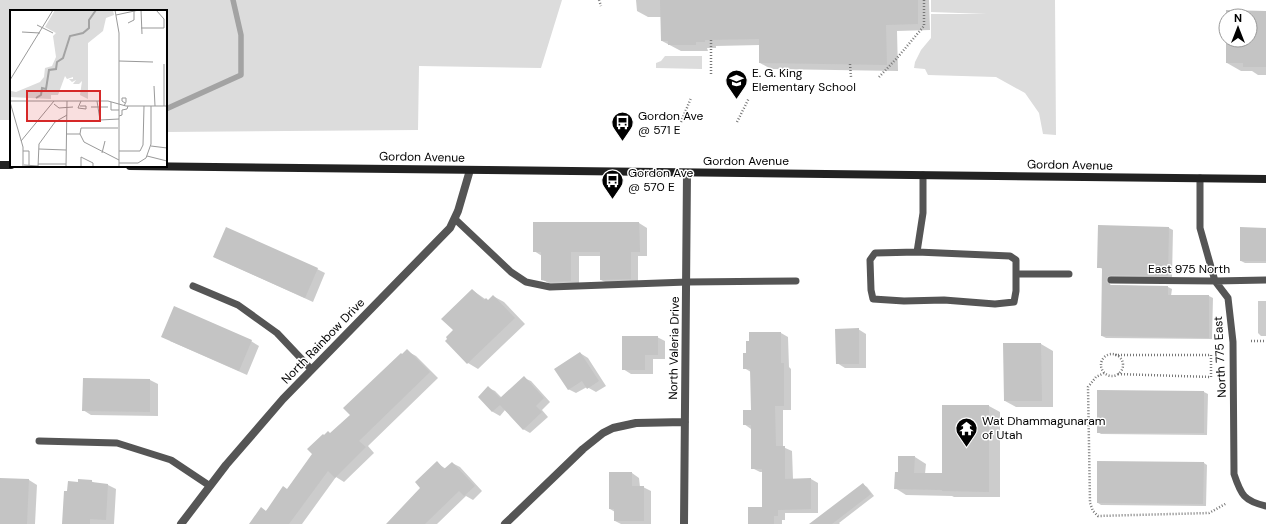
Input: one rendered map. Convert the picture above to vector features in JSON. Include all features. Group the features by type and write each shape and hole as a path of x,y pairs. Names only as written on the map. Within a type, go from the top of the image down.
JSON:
{"main road":[{"name":"Gordon Avenue","path":"167,166 1266,179"}],"street":[{"name":"North Rainbow Drive","path":"181,524 270,413 440,240 450,228 455,219 470,170"},
{"name":"North Valeria Drive","path":"684,524 687,173"},
{"path":"505,524 583,449 604,433 613,428 636,423 685,422"}],"lane":[{"path":"917,252 923,213 923,175"},
{"name":"North 775 East","path":"1200,178 1200,228 1215,281 1228,298 1233,342 1234,474 1240,491 1252,502 1266,506"},
{"path":"455,219 511,272 526,282 550,287 687,282 796,281"},
{"path":"917,252 1010,256 1016,260 1017,274 1014,302 995,304 944,300 904,301 873,299 871,290 870,260 875,253 917,252"},
{"path":"1017,274 1069,274"},
{"name":"East 975 North","path":"1112,280 1266,280"},
{"path":"194,286 238,305 272,329 311,370"},
{"path":"39,441 117,443 171,460 210,486"}],"path":[{"path":"599,0 601,6"},
{"path":"879,77 924,26 924,0"},
{"path":"711,74 712,40"},
{"path":"850,64 851,77"},
{"path":"681,122 691,98"},
{"path":"737,122 749,98"},
{"path":"1251,341 1266,341"},
{"path":"1108,355 1115,355 1211,355 1211,377 1117,374 1110,376 1104,373 1101,366 1102,360 1108,355"},
{"path":"1115,355 1121,359 1122,362 1122,369 1117,374"},
{"path":"1104,373 1096,377 1088,388 1090,503 1093,511 1098,516 1210,513 1227,503"}],"shaded area":[{"path":"0,0 562,0 541,68 419,66 418,130 167,132 167,10 10,10 10,120 0,120"},
{"path":"931,0 1055,0 1056,135 1043,134 1039,113 1025,93 996,77 928,75 925,69 914,68 915,62 921,50 931,38 931,14 987,14 931,12"},
{"path":"665,56 702,56 702,69 656,68 656,63 661,61"}],"building":[{"path":"660,0 918,0 918,24 886,25 887,65 759,63 759,39 705,40 705,42 696,42 696,45 668,45 668,41 661,41"},
{"path":"1258,11 1266,11 1266,67 1243,67 1243,63 1226,63 1226,48 1258,48"},
{"path":"533,222 639,222 640,252 631,252 631,279 600,280 600,252 571,252 571,281 550,282 541,280 541,252 533,252"},
{"path":"1098,225 1169,227 1168,276 1111,275 1107,277 1106,282 1111,285 1168,286 1168,295 1209,295 1209,338 1101,336 1102,268 1097,268"},
{"path":"226,227 318,268 305,298 213,257"},
{"path":"1240,227 1266,228 1266,261 1240,261"},
{"path":"472,289 484,300 486,298 488,300 493,295 515,318 467,364 445,341 447,339 446,337 453,330 441,319"},
{"path":"174,306 252,340 239,371 161,337"},
{"path":"859,328 859,364 836,364 835,329"},
{"path":"749,332 781,332 781,363 784,363 784,406 775,406 776,446 785,446 785,479 811,478 811,509 778,510 778,516 774,516 774,524 748,524 748,507 762,507 762,469 751,469 751,425 743,425 743,410 751,410 750,369 743,369 743,353 746,353 746,341 749,341"},
{"path":"622,336 658,336 658,355 645,355 645,370 622,370"},
{"path":"1003,343 1041,343 1042,401 1004,401"},
{"path":"407,349 430,372 359,441 366,447 335,478 328,471 289,524 249,524 261,507 266,511 283,486 287,489 312,454 307,449 323,434 324,435 328,431 330,433 350,415 343,408"},
{"path":"580,352 599,381 587,389 582,381 568,390 554,369"},
{"path":"524,376 544,398 536,406 542,412 523,430 500,405 492,412 478,397 488,386 500,398"},
{"path":"83,378 150,379 150,412 82,411"},
{"path":"1097,390 1204,391 1204,433 1097,433"},
{"name":"Wat Dhammagunaram of Utah","path":"942,405 989,405 989,492 894,489 895,472 898,472 898,456 915,456 914,473 942,473"},
{"path":"437,461 444,469 452,462 475,486 464,496 459,491 425,524 386,524 420,488 415,482"},
{"path":"1097,461 1204,462 1203,504 1097,503"},
{"path":"609,472 632,472 632,486 644,486 644,521 614,521 614,509 609,509"},
{"path":"0,478 29,479 27,524 0,524"},
{"path":"78,479 92,480 92,482 108,484 106,520 90,519 90,524 62,524 64,491 67,491 68,481 78,482"},
{"path":"863,483 871,494 832,524 809,524"}],"waterway":[{"path":"167,109 241,75 241,35 233,0"}],"place":[{"name":"E. G. King Elementary School","path":"737,100"},
{"name":"Gordon Ave @ 571 E","path":"623,142"},
{"name":"Gordon Ave @ 570 E","path":"612,200"},
{"name":"Wat Dhammagunaram of Utah","path":"966,448"}]}
